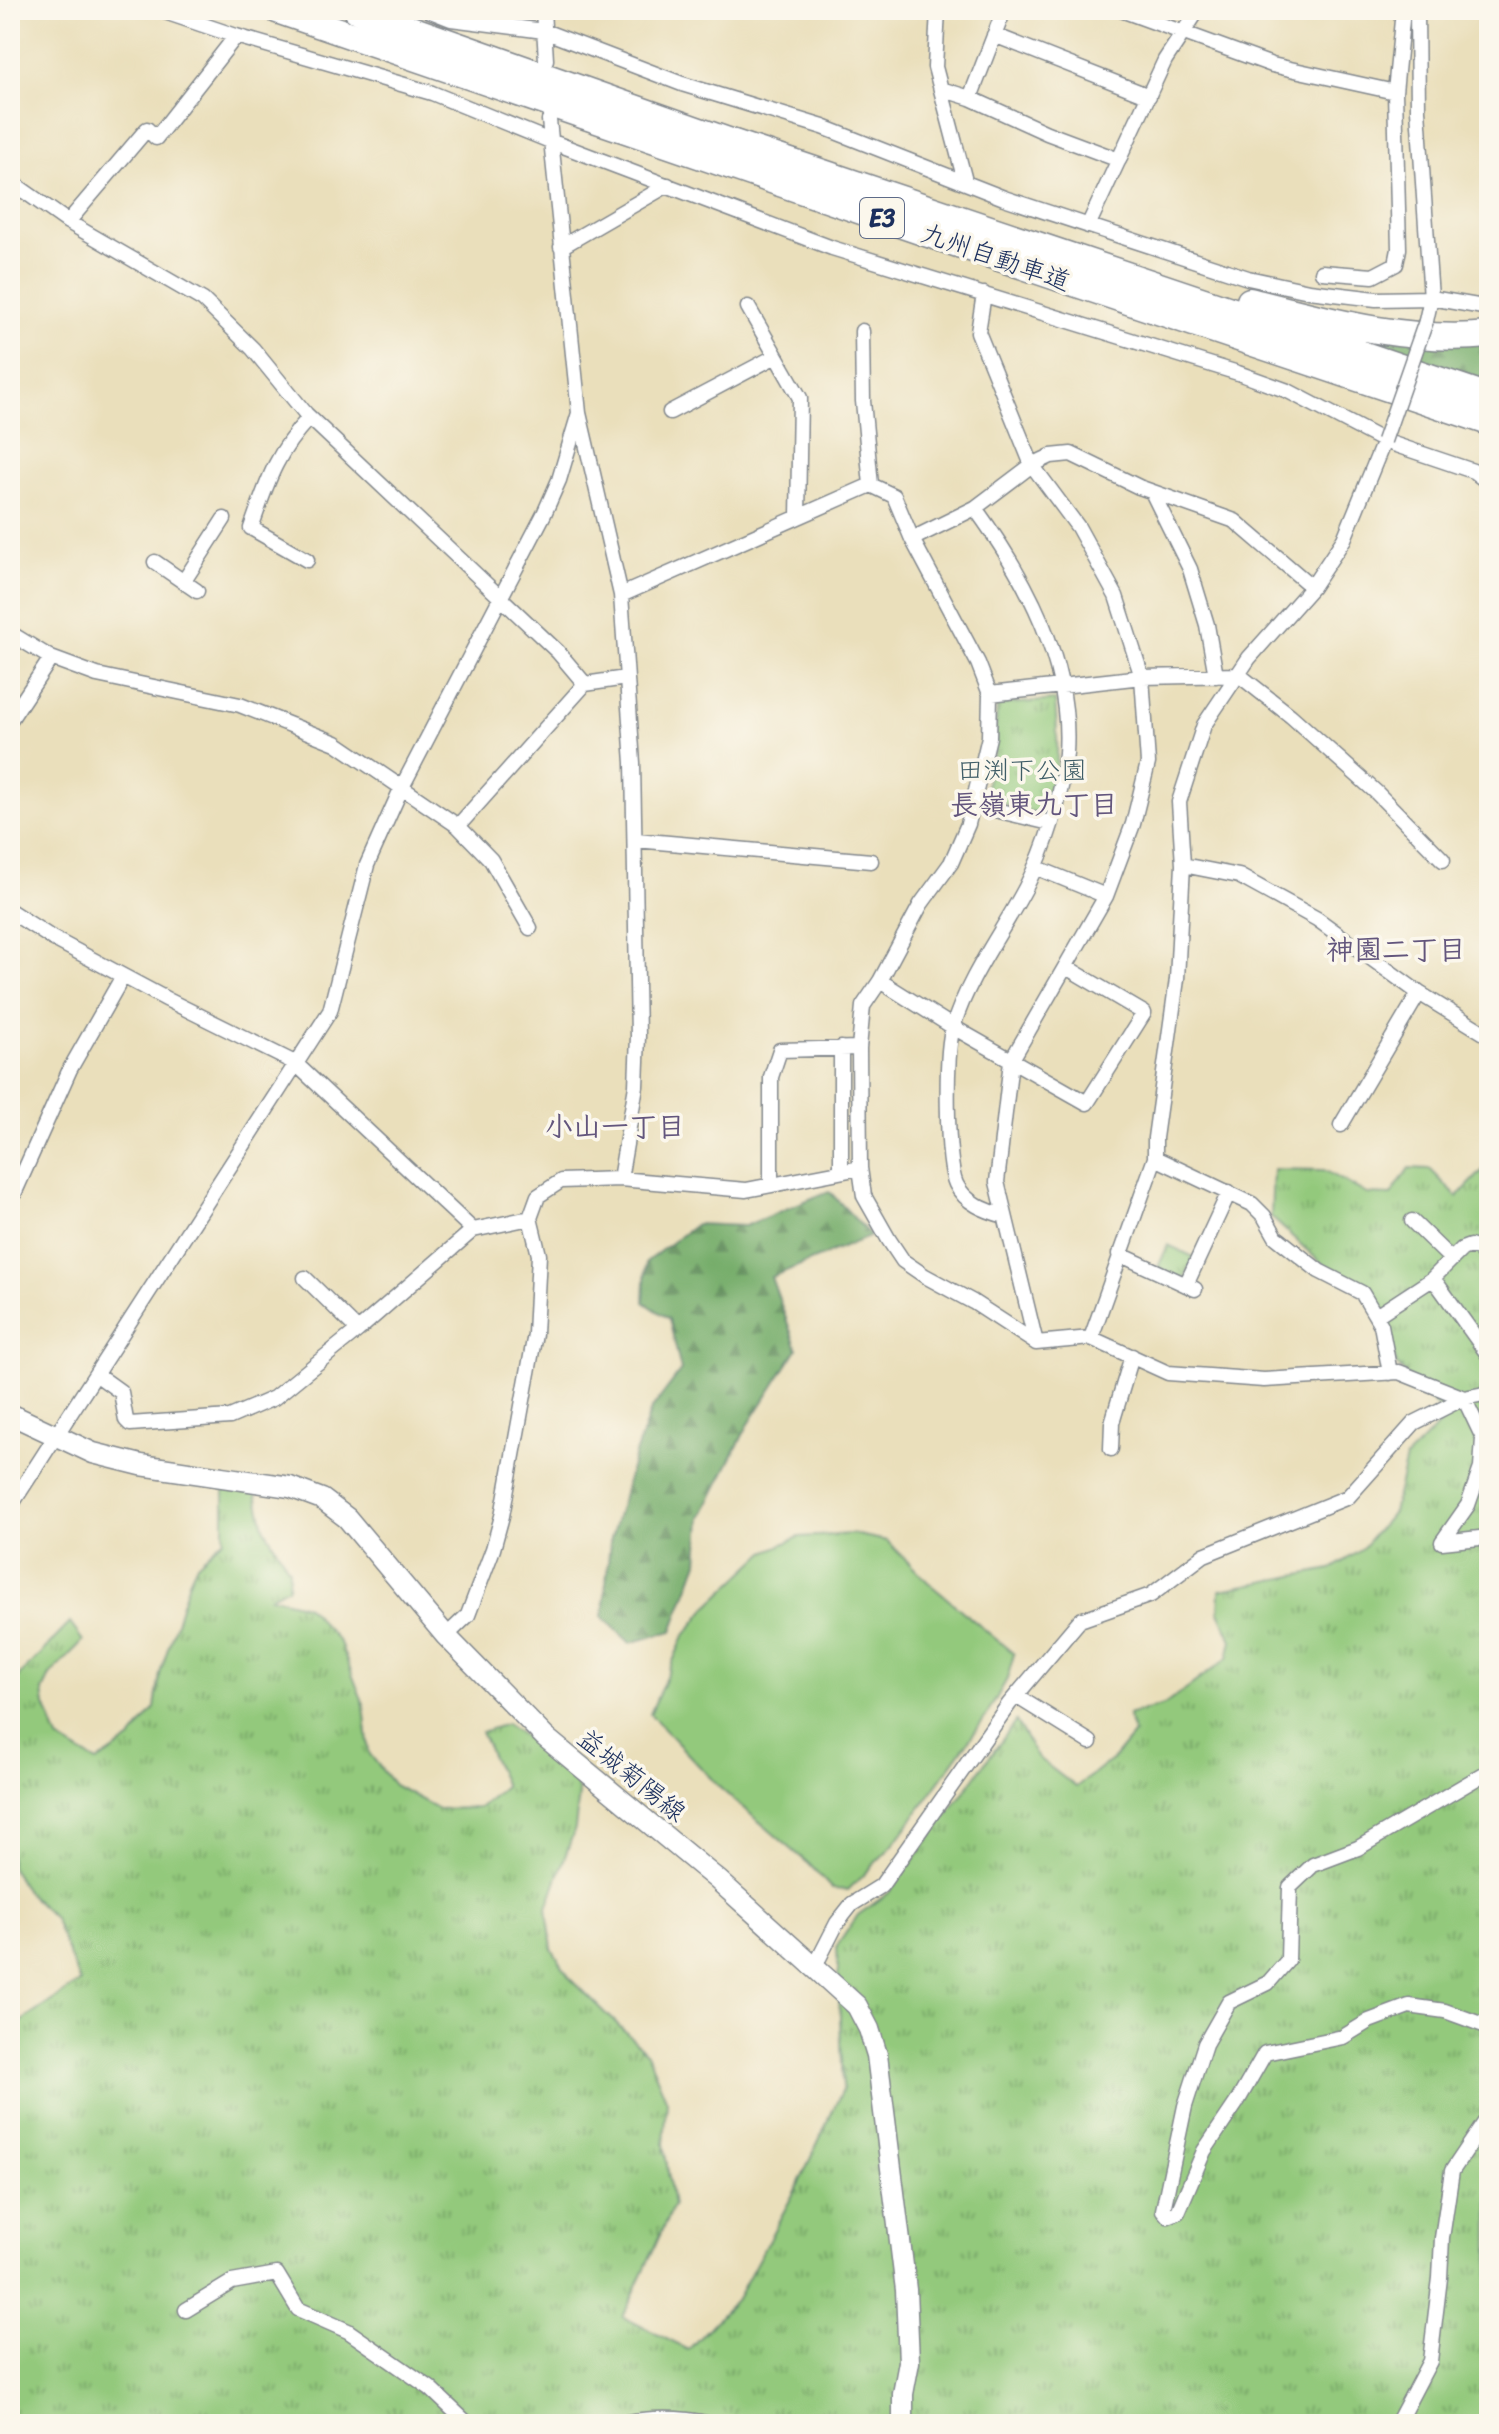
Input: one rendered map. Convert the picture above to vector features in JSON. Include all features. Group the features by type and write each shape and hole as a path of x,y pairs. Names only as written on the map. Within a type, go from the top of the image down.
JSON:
{"highway":[{"name":"九州自動車道","path":"277,10 960,245 1489,422"},
{"name":"九州自動車道","path":"357,10 1014,239 1489,397"},
{"path":"1014,239 1371,331 1436,338 1489,335"}],"main road":[{"name":"益城菊陽線","path":"10,1414 93,1453 141,1465 290,1487 322,1499 347,1518 446,1636 545,1737 679,1847 857,2006 869,2029 877,2055 906,2290 909,2362 903,2394 903,2424"}],"street":[{"path":"159,10 236,36 432,93 832,248 1238,373 1288,391 1384,441 1473,471 1489,483"},
{"path":"428,10 451,19 544,31 682,84 823,127 1004,198 1248,278 1309,291 1376,299 1431,298 1489,308"},
{"path":"543,10 546,60"},
{"path":"938,10 935,67 965,181"},
{"path":"970,98 1004,10"},
{"path":"1121,10 1272,65 1395,92"},
{"path":"1088,226 1165,60 1198,10"},
{"path":"1322,272 1373,276 1396,264 1399,249 1395,92 1403,10"},
{"path":"1091,1338 1155,1158 1155,1138 1177,979 1183,865 1179,802 1204,725 1259,647 1312,587 1344,539 1384,441 1426,321 1431,298 1418,110 1417,10"},
{"path":"994,35 1149,96"},
{"path":"68,222 147,129 156,138 236,36"},
{"path":"941,89 1119,160"},
{"path":"549,120 579,413 621,595 636,840 638,1048 636,1086 620,1179"},
{"path":"10,181 68,222 203,300 253,349 309,418 558,652 585,684"},
{"path":"561,247 668,185"},
{"path":"984,294 978,332 1032,465 1078,527 1116,596 1142,677 1148,763 1133,824 1106,896 1011,1061 997,1182 1036,1343"},
{"path":"748,307 800,398 798,517"},
{"path":"862,331 863,401 871,485"},
{"path":"670,412 776,356"},
{"path":"10,1507 330,1011 367,865 401,789 554,491 579,413"},
{"path":"307,560 251,528 270,471 293,435 309,418"},
{"path":"912,539 975,508 1032,465 1051,456 1071,454 1152,492 1235,521 1312,587"},
{"path":"621,595 871,485 894,496 912,539 978,663 990,694 989,737 974,805 951,863 921,904 880,981 863,1006 859,1048 860,1168 864,1196 903,1261 1036,1343 1091,1338 1168,1373 1264,1380 1399,1372 1464,1398 1483,1438 1481,1468 1468,1505 1442,1542 1489,1537"},
{"path":"1152,492 1190,569 1207,625 1216,676"},
{"path":"975,508 1015,567 1037,609 1061,686 1066,726 1065,756 1050,823 1035,867 979,970 953,1027 949,1049 950,1154 955,1183 965,1197 986,1210 1005,1216"},
{"path":"184,581 224,519"},
{"path":"155,562 197,591"},
{"path":"10,633 51,658 97,675 240,705 336,743 458,826 491,860 530,928"},
{"path":"13,709 51,658"},
{"path":"990,694 1142,677 1239,675 1291,716 1376,792 1443,860"},
{"path":"458,826 585,684 626,678"},
{"path":"974,805 1050,823"},
{"path":"636,840 871,861"},
{"path":"1183,865 1239,876 1317,919 1419,993 1489,1036"},
{"path":"1035,867 1106,896"},
{"path":"10,911 52,938 123,976 295,1063 473,1230"},
{"path":"880,981 953,1027 1087,1103 1144,1013 1066,967"},
{"path":"10,1203 70,1069 123,976"},
{"path":"1341,1125 1419,993"},
{"path":"841,1048 841,1171"},
{"path":"771,1185 771,1077 780,1050 859,1048"},
{"path":"1155,1158 1252,1204 1264,1216 1276,1237 1319,1271 1362,1293 1381,1325 1390,1373"},
{"path":"446,1636 468,1615 502,1516 535,1334 539,1255 530,1218 538,1196 561,1181 620,1179 746,1190 860,1168"},
{"path":"1119,1254 1191,1287 1229,1192"},
{"path":"96,1374 121,1392 126,1420 130,1424 230,1417 274,1398 473,1230 530,1218"},
{"path":"1412,1221 1451,1259"},
{"path":"1376,1316 1431,1280 1462,1249 1470,1246 1479,1249 1489,1263"},
{"path":"305,1278 358,1330"},
{"path":"1431,1280 1438,1285 1489,1356"},
{"path":"1111,1449 1112,1423 1132,1356"},
{"path":"815,1966 837,1923 852,1904 881,1886 1016,1696 1080,1620 1151,1595 1204,1555 1348,1497 1414,1423 1464,1398 1489,1393"},
{"path":"1016,1696 1090,1742"},
{"path":"1489,1771 1358,1848 1313,1865 1290,1887 1288,1960 1268,1983 1229,2002 1205,2044 1185,2106 1163,2210 1168,2216 1178,2212 1204,2151 1265,2053 1343,2037 1369,2021 1409,2006 1445,2011 1489,2027"},
{"path":"1397,2424 1430,2361 1452,2171 1489,2116"},
{"path":"186,2310 232,2282 277,2274 298,2309 348,2331 430,2388 468,2424"},
{"path":"619,2424 687,2418 710,2424"}],"green space":[{"path":"1384,339 1489,342 1489,381 1382,345"},
{"name":"田渕下公園","path":"1055,700 1057,760 1047,805 1040,814 987,799 984,794 995,749 997,705"},
{"path":"1489,1164 1489,2424 10,2424 10,2029 80,1982 54,1918 26,1891 10,1866 10,1685 70,1623 83,1641 50,1675 43,1691 58,1739 97,1762 131,1739 155,1708 160,1674 189,1581 197,1564 224,1539 224,1486 254,1486 264,1527 289,1570 288,1587 270,1597 307,1606 340,1643 364,1705 369,1753 394,1785 438,1809 479,1808 505,1786 481,1732 506,1724 574,1771 579,1794 575,1828 547,1908 552,1949 569,1977 647,2053 667,2101 664,2144 673,2206 623,2317 688,2350 738,2297 798,2185 843,2089 837,1946 858,1915 890,1892 1016,1721 1037,1757 1076,1787 1114,1758 1134,1734 1128,1715 1164,1705 1228,1658 1232,1640 1219,1612 1220,1590 1331,1569 1361,1550 1393,1512 1406,1458 1447,1417 1396,1364 1387,1321 1363,1288 1321,1263 1271,1217 1273,1169 1324,1170 1367,1194 1391,1195 1409,1168 1430,1169 1457,1197"},
{"path":"829,1191 871,1236 771,1277 797,1349 747,1427 701,1518 698,1562 672,1631 630,1643 603,1617 610,1542 651,1410 681,1370 669,1319 644,1302 646,1262 696,1224 745,1226"},
{"path":"1168,1245 1194,1257 1184,1279 1158,1267"},
{"path":"853,1534 887,1541 931,1585 1014,1654 1007,1679 987,1715 895,1843 848,1890 832,1889 809,1864 721,1789 650,1714 683,1638 708,1606 765,1552 799,1537"}],"district":[{"name":"長嶺東九丁目","path":"1034,804"},
{"name":"神園二丁目","path":"1396,949"},
{"name":"小山一丁目","path":"615,1126"}]}
